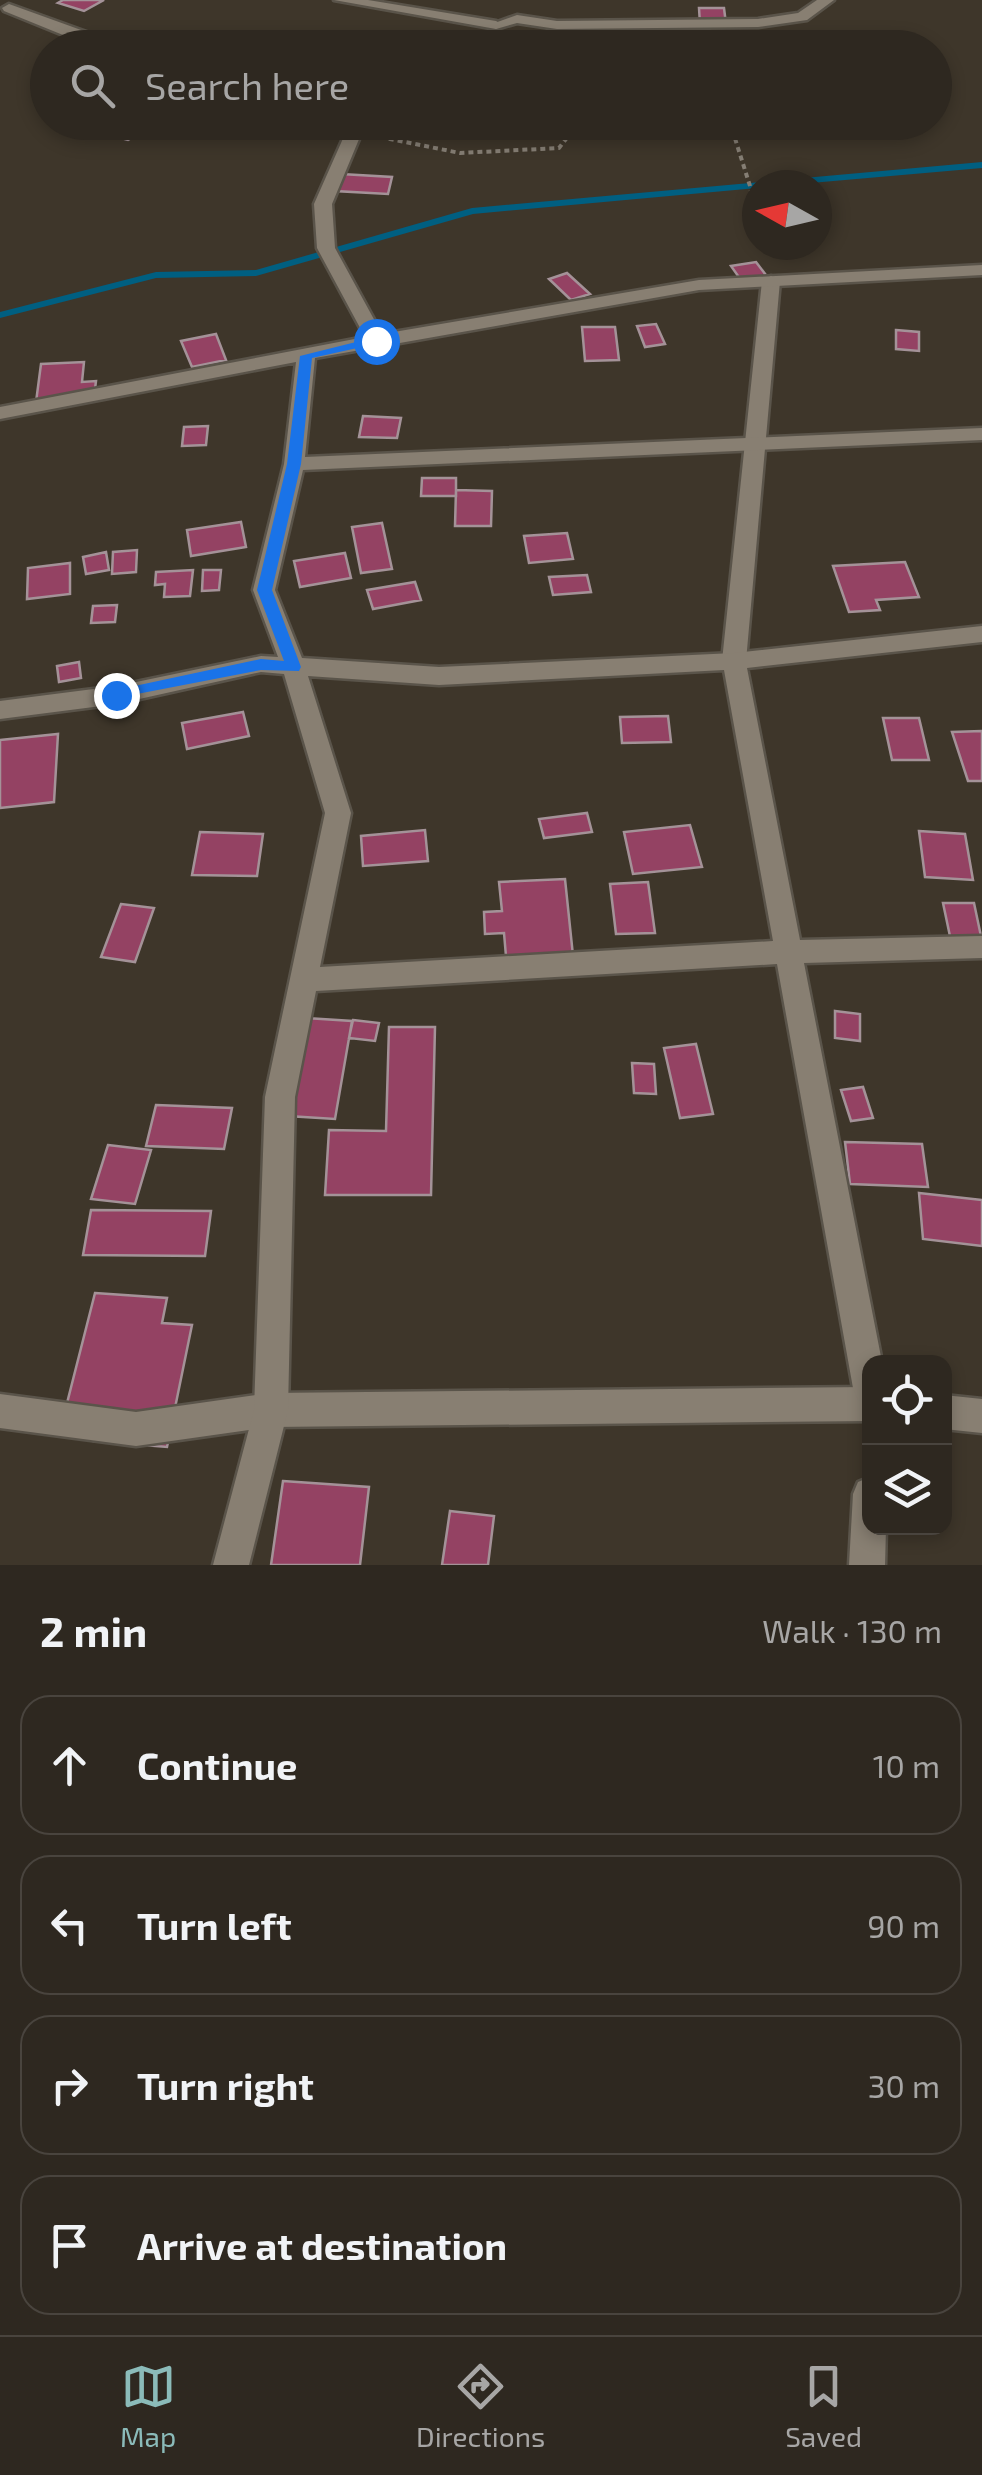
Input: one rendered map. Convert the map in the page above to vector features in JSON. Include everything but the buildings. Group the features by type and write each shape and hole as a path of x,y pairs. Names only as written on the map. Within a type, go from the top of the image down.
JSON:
{"street":[{"path":"5,10 25,0"},
{"path":"340,0 496,24 517,19 557,26 758,23 802,17 827,0"},
{"path":"5,10 66,30"},
{"path":"351,140 323,204 330,252 376,341"},
{"path":"0,413 698,285 982,270"},
{"path":"771,282 734,661 864,1355"},
{"path":"231,1565 271,1410 280,1097 338,813 294,667 264,590 294,464 306,356"},
{"path":"294,464 982,434"},
{"path":"0,710 116,695 261,664 439,676 734,661 982,634"},
{"path":"304,980 787,952 982,947"},
{"path":"0,1411 136,1429 271,1410 862,1404"},
{"path":"952,1413 982,1416"},
{"path":"867,1565 868,1535"}],"path":[{"path":"396,140 460,152 559,148 565,140"},
{"path":"735,140 745,170"}],"waterway":[{"path":"832,179 982,165"},
{"path":"0,315 156,275 256,273 472,211 742,186"}],"route":[{"path":"116,695 261,664 294,667 264,590 294,464 306,356 376,341"}]}
